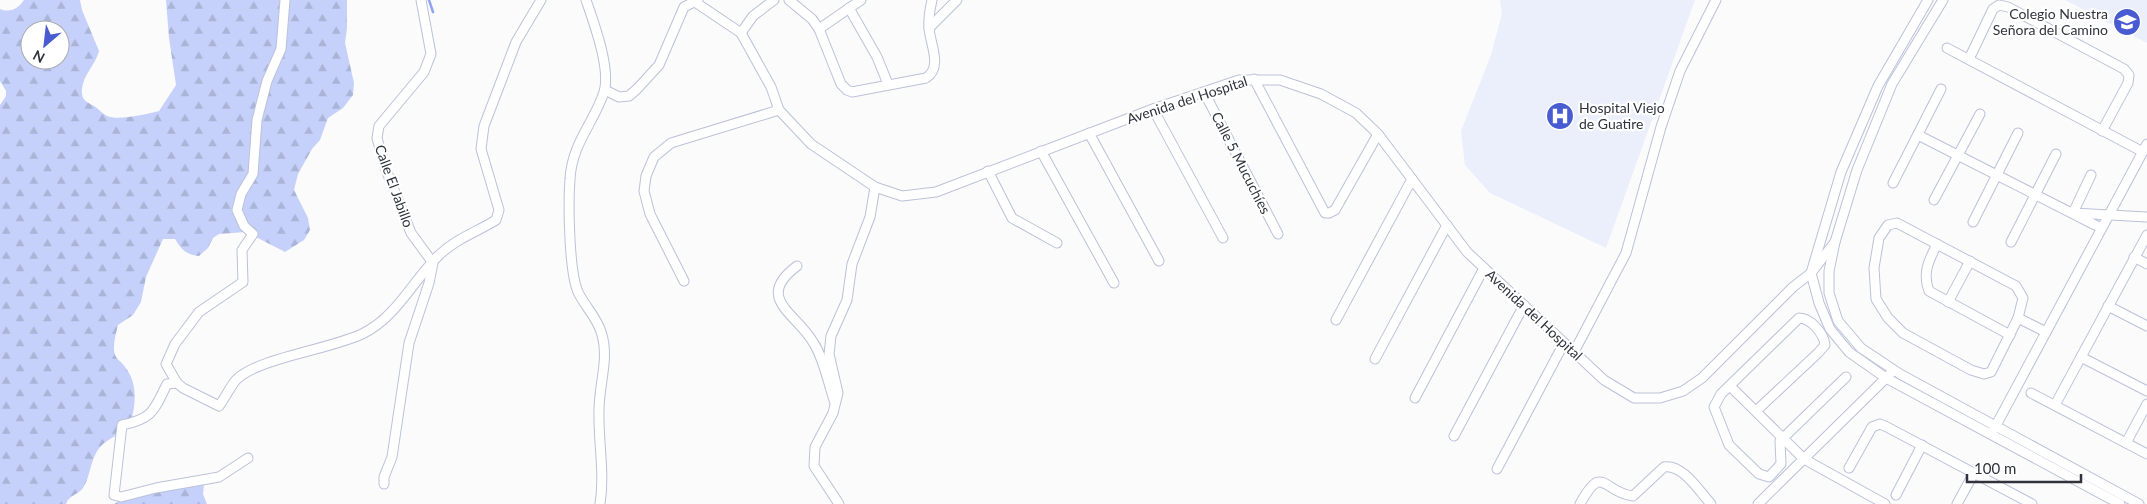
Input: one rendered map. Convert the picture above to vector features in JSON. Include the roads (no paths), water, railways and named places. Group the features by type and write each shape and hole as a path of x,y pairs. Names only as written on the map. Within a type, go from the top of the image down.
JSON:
{"street":[{"path":"285,0 281,49 267,81 257,120 253,174 241,194 238,210 244,226 253,234 242,250 243,282 199,312 175,344 166,364 177,383 219,406 237,380 259,366 347,341 366,332 385,318 432,263 456,240 482,229 496,220 499,210 480,149 484,126 516,42 541,0"},
{"name":"Calle El Jabillo","path":"420,0 430,54 424,72 379,126 377,138 385,167 411,233 432,263"},
{"path":"586,0 604,57 605,90 577,145 570,178 572,264 578,292 594,316 603,335 604,374 599,409 603,488 600,504"},
{"path":"742,33 753,16 774,0"},
{"path":"788,0 812,19 819,29 844,88 852,92 926,78 931,75 934,69 934,55 929,28 932,0"},
{"path":"819,29 861,0"},
{"path":"929,28 957,0"},
{"path":"1574,352 1626,253 1661,127 1680,71 1716,0"},
{"path":"1928,0 1878,86 1841,172 1812,273 1820,303 1830,329 1849,352 1886,378 2140,504"},
{"path":"1830,293 1829,271 1834,242 1857,170 1892,84 1943,0"},
{"path":"605,90 619,97 629,96 637,89 659,65 684,7 696,1"},
{"name":"Avenida del Hospital","path":"696,1 742,33 772,87 779,110 812,144 875,187 902,196 936,192 1040,151 1239,80 1280,80 1321,94 1356,113 1378,134 1467,252 1604,380 1634,398 1660,398 1683,391 1702,378 1793,287 1812,273 1834,242"},
{"path":"1969,59 1993,9 1999,5 2008,7 2116,65 2129,75 2128,83 2102,131"},
{"path":"849,8 877,57 888,84"},
{"path":"1947,48 2102,131 2145,148 1993,431"},
{"path":"1254,79 1325,213 1335,210 1378,134"},
{"path":"1893,183 1941,89"},
{"name":"Calle 5 Mucuchíes","path":"1204,92 1278,234"},
{"path":"1154,109 1223,238"},
{"path":"684,281 650,214 644,191 646,176 654,157 671,143 779,110"},
{"path":"1934,200 1980,114"},
{"path":"1089,133 1159,262"},
{"path":"1973,222 2018,133"},
{"path":"1918,135 2101,228"},
{"path":"1040,151 1114,283"},
{"path":"2011,242 2056,154"},
{"path":"988,171 1012,218 1057,242"},
{"path":"2073,213 2092,175"},
{"path":"1336,320 1412,179"},
{"path":"839,504 814,466 815,447 833,413 838,393 829,354 831,336 847,300 852,264 870,217 875,187"},
{"path":"2073,213 2147,217"},
{"path":"1897,223 1970,261 2016,286 2023,298 2018,318 1992,372 1984,374 1971,370 1903,333 1888,318 1876,299 1874,268 1879,238 1888,225 1897,223"},
{"path":"1375,359 1447,225"},
{"path":"2056,405 2147,235"},
{"path":"1937,244 1926,267 1926,284 1929,291 2010,335"},
{"path":"2134,257 2147,264"},
{"path":"1948,302 1970,261"},
{"path":"384,484 384,477 392,457 409,343 429,283 432,263"},
{"path":"797,266 787,274 779,285 778,299 814,343 835,404"},
{"path":"1415,398 1484,268"},
{"path":"1812,273 1825,283 1838,321 1860,348 1993,431 2120,504"},
{"path":"1454,436 1524,305"},
{"path":"2108,306 2147,326"},
{"path":"1756,412 1822,349 1824,339 1808,320 1799,318 1715,402 1715,410 1729,445 1759,474 1769,477 1781,464 1782,453 1779,445 1846,377"},
{"path":"2018,318 2046,332"},
{"path":"1497,469 1564,343"},
{"path":"2081,357 2147,391"},
{"path":"1758,504 1893,370"},
{"path":"177,383 167,384 154,410 140,422 122,425 114,495 121,498 156,488 219,478 248,458"},
{"path":"1730,386 1804,459 1885,504"},
{"path":"2031,393 2147,454"},
{"path":"2126,443 2147,404"},
{"path":"1850,468 1872,427 1880,424 1974,473 2022,502 2032,504"},
{"path":"1896,495 1922,445"},
{"path":"1580,504 1590,485 1595,482 1604,483 1632,496 1664,467 1670,466 1681,472 1710,504"},
{"path":"1957,504 1974,473"}],"waterway":[{"path":"429,0 433,12"}],"place":[{"name":"Colegio Nuestra Señora del Camino","path":"2127,22"},
{"name":"Hospital Viejo de Guatire","path":"1560,116"}]}
